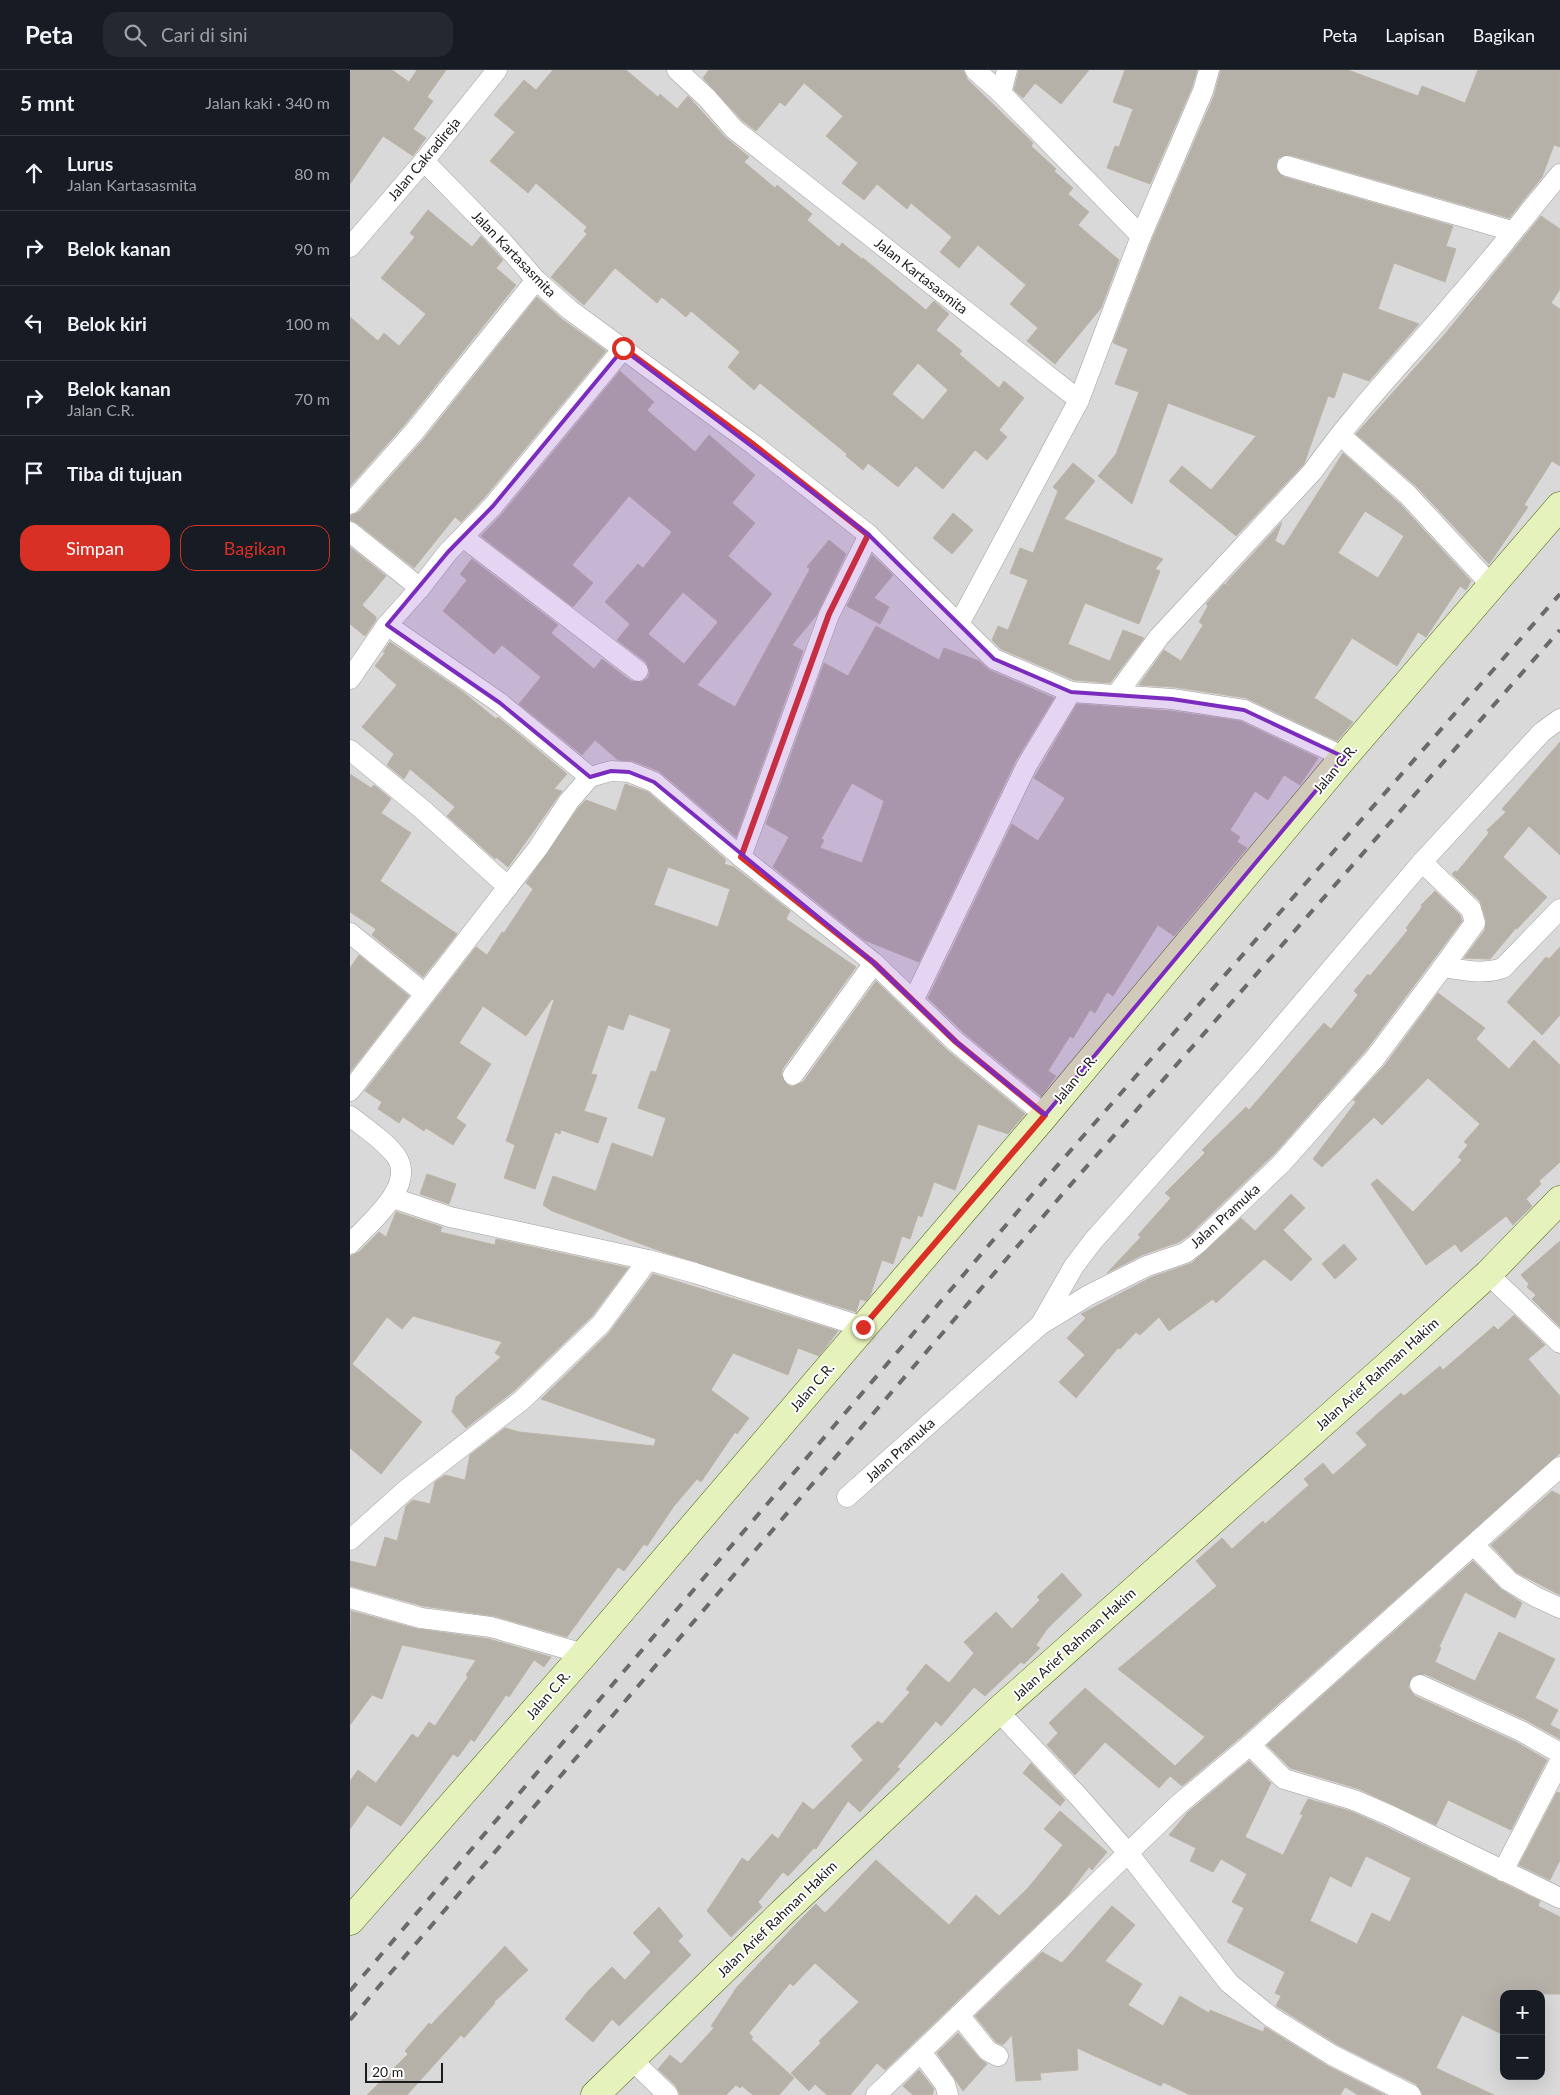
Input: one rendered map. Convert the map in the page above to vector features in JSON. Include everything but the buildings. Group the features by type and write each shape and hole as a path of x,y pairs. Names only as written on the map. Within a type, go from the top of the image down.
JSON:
{"street":[{"name":"Jalan Cakradireja","path":"350,247 424,161 497,70"},
{"name":"Jalan Kartasasmita","path":"677,70 707,98 734,129 1079,400"},
{"path":"975,70 1001,93 1141,236"},
{"path":"1001,93 1007,70"},
{"path":"959,624 1079,400 1141,236 1203,91 1209,70"},
{"name":"Jalan Kartasasmita","path":"424,161 502,241 536,280 570,310 754,445 868,535 994,659 1071,692"},
{"path":"1287,166 1512,231"},
{"path":"1117,694 1159,637 1313,471 1382,382 1461,295 1560,174"},
{"path":"350,504 414,432 536,280"},
{"path":"350,679 387,625 462,536 493,506 623,348"},
{"path":"1340,435 1408,495 1493,587"},
{"name":"Jalan C.R.","path":"350,1921 584,1654 1045,1115 1344,757 1493,587 1560,506"},
{"path":"350,532 420,588"},
{"path":"741,857 829,614 868,535"},
{"path":"462,536 638,670"},
{"path":"387,625 500,703 590,776"},
{"path":"914,999 1027,765 1071,692 1172,698 1244,710 1344,757"},
{"path":"1040,1325 1074,1266 1093,1241 1253,1061 1422,862 1542,732 1560,719"},
{"path":"350,750 423,810 508,887"},
{"path":"350,1091 538,848 569,801 590,776 611,771 628,772 646,777 654,782 741,857 874,963 914,999 956,1042 1045,1115"},
{"name":"Jalan Pramuka","path":"847,1497 1040,1325 1089,1295 1147,1266 1185,1253 1197,1244 1281,1164 1375,1058 1475,923 1471,909 1422,862"},
{"path":"1443,967 1478,972 1504,968 1560,908"},
{"path":"350,933 425,994"},
{"path":"793,1075 874,963"},
{"path":"350,1116 397,1158 402,1170 401,1181 393,1198 350,1244"},
{"path":"393,1198 450,1217 648,1260 704,1275 863,1327"},
{"name":"Jalan Arief Rahman Hakim","path":"596,2095 784,1910 998,1711 1488,1274 1560,1200"},
{"path":"350,1540 407,1489 522,1400 601,1324 648,1260"},
{"path":"1488,1274 1560,1343"},
{"path":"876,2095 1179,1804 1250,1745 1560,1467"},
{"path":"1474,1545 1510,1581 1536,1597 1560,1608"},
{"path":"350,1598 421,1618 491,1628 584,1654"},
{"path":"1420,1685 1521,1731 1560,1753"},
{"path":"998,1711 1079,1797 1128,1853 1229,1983 1271,2017 1332,2055 1411,2095"},
{"path":"1250,1745 1284,1779 1363,1804 1560,1898"},
{"path":"1503,1870 1560,1761"},
{"path":"960,2015 988,2051 998,2056"},
{"path":"921,2052 945,2084 948,2095"},
{"path":"632,2060 668,2095"}],"highlighted area":[{"path":"623,349 869,535 994,659 1071,692 1172,699 1244,710 1344,757 1045,1115 956,1042 874,963 654,782 629,772 611,771 590,777 500,703 387,625 448,552 493,506"}],"shaded area":[{"path":"350,70 1560,70 1560,2095 350,2095"}],"railway":[{"path":"350,1991 1049,1175 1560,594"},
{"path":"350,2020 1066,1190 1560,630"}],"route":[{"path":"623,348 754,445 868,535 829,614 741,857 874,963 914,999 956,1042 1045,1115 863,1327"}]}
